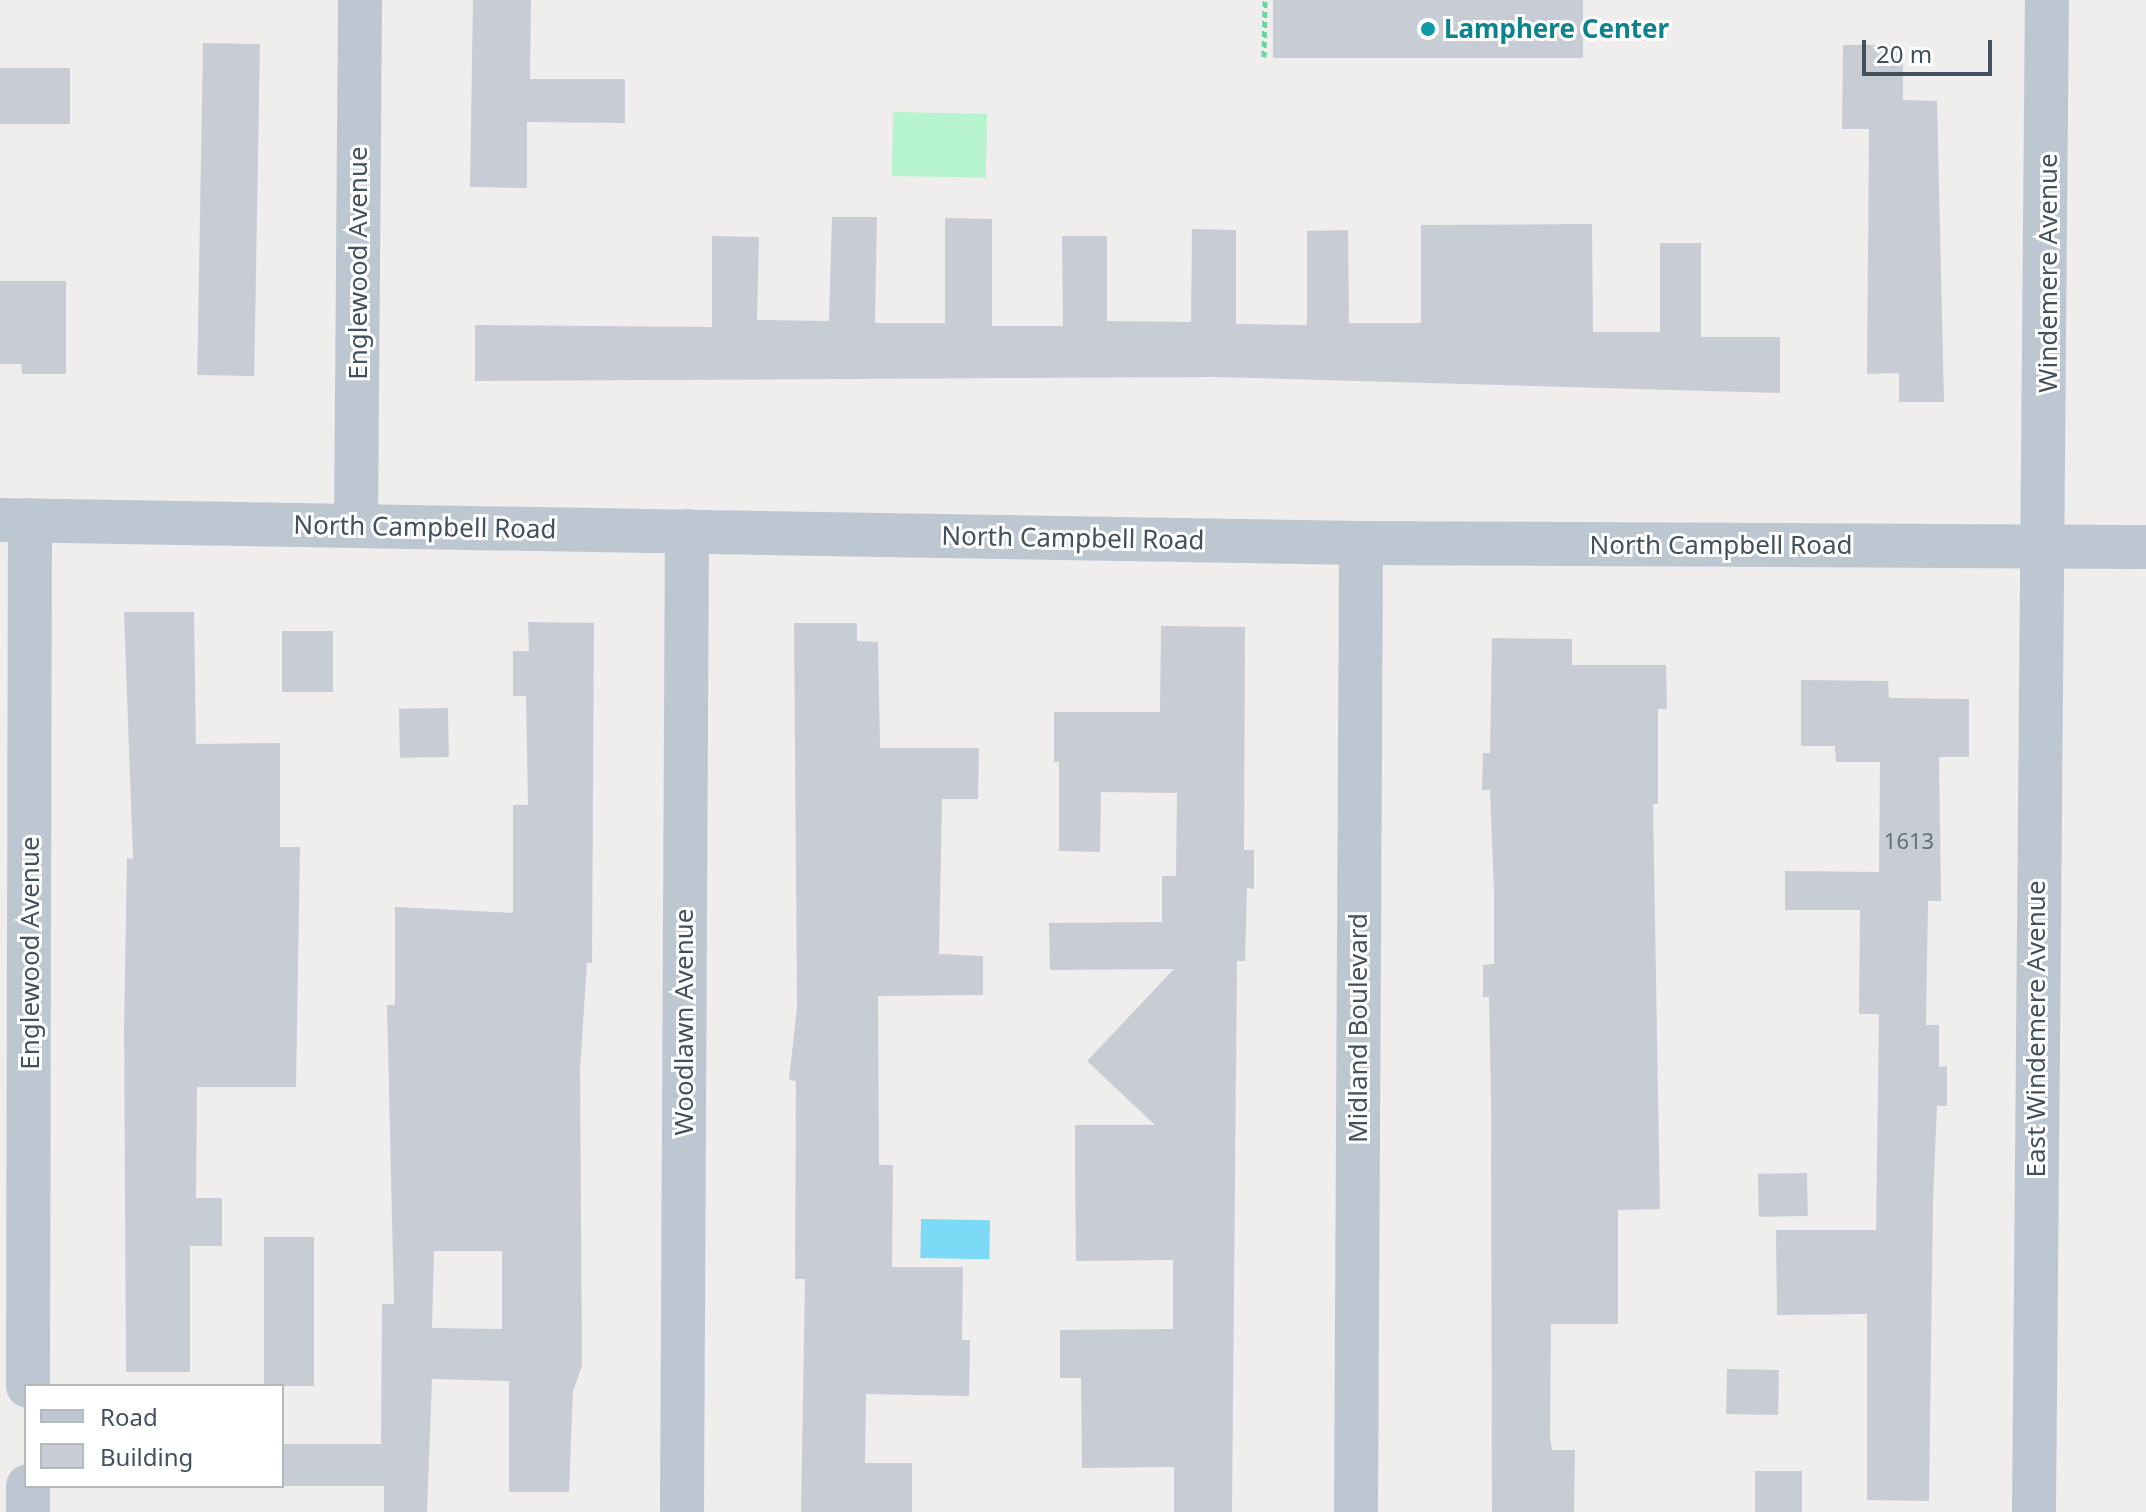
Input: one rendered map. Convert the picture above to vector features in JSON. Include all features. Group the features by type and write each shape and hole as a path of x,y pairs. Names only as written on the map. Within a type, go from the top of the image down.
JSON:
{"street":[{"name":"Englewood Avenue","path":"356,525 360,0"},
{"name":"Windemere Avenue","path":"2042,546 2048,447 2047,0"},
{"name":"Englewood Avenue","path":"15,520 28,1384"},
{"name":"North Campbell Road","path":"15,520 1361,543 2146,547"},
{"name":"Woodlawn Avenue","path":"682,1512 687,531"},
{"name":"Midland Boulevard","path":"1356,1512 1361,543"},
{"name":"East Windemere Avenue","path":"2034,1512 2042,546"},
{"path":"28,1488 28,1512"}],"path":[{"path":"1264,57 1265,0"}],"green space":[{"path":"893,112 987,114 986,178 892,176"}],"water":[{"path":"921,1219 990,1220 989,1259 920,1258"}],"building":[{"path":"473,0 531,0 530,79 625,79 625,123 527,122 527,188 470,187"},
{"name":"Lamphere Center","path":"1273,0 1583,0 1583,58 1273,58"},
{"path":"203,43 260,44 254,376 197,375"},
{"path":"1843,45 1903,45 1903,100 1937,101 1944,402 1899,402 1899,373 1867,374 1869,129 1842,129"},
{"path":"0,68 70,68 70,124 0,124"},
{"path":"832,217 877,217 875,323 945,323 945,218 992,219 992,326 1063,326 1062,236 1107,236 1107,321 1191,322 1192,229 1236,230 1236,324 1307,325 1307,231 1348,230 1349,323 1421,323 1421,225 1592,224 1593,332 1660,332 1660,243 1701,243 1701,337 1780,337 1780,393 1216,377 475,381 475,325 712,327 712,236 759,237 757,320 829,321"},
{"path":"0,281 66,281 66,374 22,374 21,364 0,364"},
{"path":"124,612 194,612 196,744 280,743 280,847 300,847 296,1087 197,1087 196,1198 222,1198 222,1246 190,1246 190,1372 126,1372 124,1027 127,858 133,859"},
{"path":"528,622 594,623 592,963 587,963 580,1069 582,1366 573,1391 569,1492 509,1492 509,1381 432,1379 427,1512 384,1512 384,1486 284,1486 284,1444 381,1444 382,1304 394,1304 387,1005 395,1005 395,907 513,913 513,805 528,805 526,696 513,696 513,651 529,651","holes":["434,1251 502,1251 502,1329 432,1328"]},
{"path":"794,623 857,623 857,641 878,642 880,748 979,748 978,799 942,799 939,954 983,956 983,995 878,996 879,1165 893,1165 892,1267 963,1267 962,1340 970,1340 969,1396 866,1394 865,1463 912,1463 912,1512 801,1512 805,1279 795,1279 796,1081 789,1080 797,1007"},
{"path":"1161,626 1245,627 1244,850 1254,850 1254,889 1247,888 1245,961 1237,961 1232,1512 1174,1512 1174,1467 1082,1468 1081,1378 1060,1378 1060,1330 1173,1329 1173,1260 1076,1261 1075,1125 1155,1125 1087,1061 1174,969 1050,970 1049,923 1162,922 1162,876 1176,876 1177,793 1101,792 1100,852 1059,851 1059,762 1054,762 1054,712 1160,712"},
{"path":"282,631 333,631 333,692 282,692"},
{"path":"1492,638 1572,639 1572,665 1666,665 1667,709 1658,709 1658,804 1653,804 1660,1209 1618,1210 1618,1324 1551,1324 1550,1437 1552,1450 1575,1450 1574,1512 1492,1512 1491,1099 1489,997 1483,997 1483,965 1494,964 1494,893 1490,790 1482,790 1483,753 1490,753"},
{"path":"1801,680 1888,681 1889,698 1969,699 1969,757 1939,757 1941,901 1928,901 1926,1025 1939,1025 1939,1067 1947,1066 1947,1106 1937,1106 1933,1202 1929,1501 1867,1500 1867,1314 1777,1315 1776,1230 1876,1230 1879,1014 1859,1014 1860,910 1785,910 1785,871 1879,872 1880,762 1836,762 1835,746 1801,746"},
{"path":"448,708 449,757 400,758 399,709"},
{"path":"1807,1173 1808,1216 1759,1217 1758,1174"},
{"path":"264,1237 314,1237 314,1386 264,1384"},
{"path":"1727,1369 1779,1370 1778,1415 1726,1414"},
{"path":"1755,1471 1802,1471 1802,1512 1755,1512"}],"place":[{"name":"Lamphere Center","path":"1428,29"}]}
